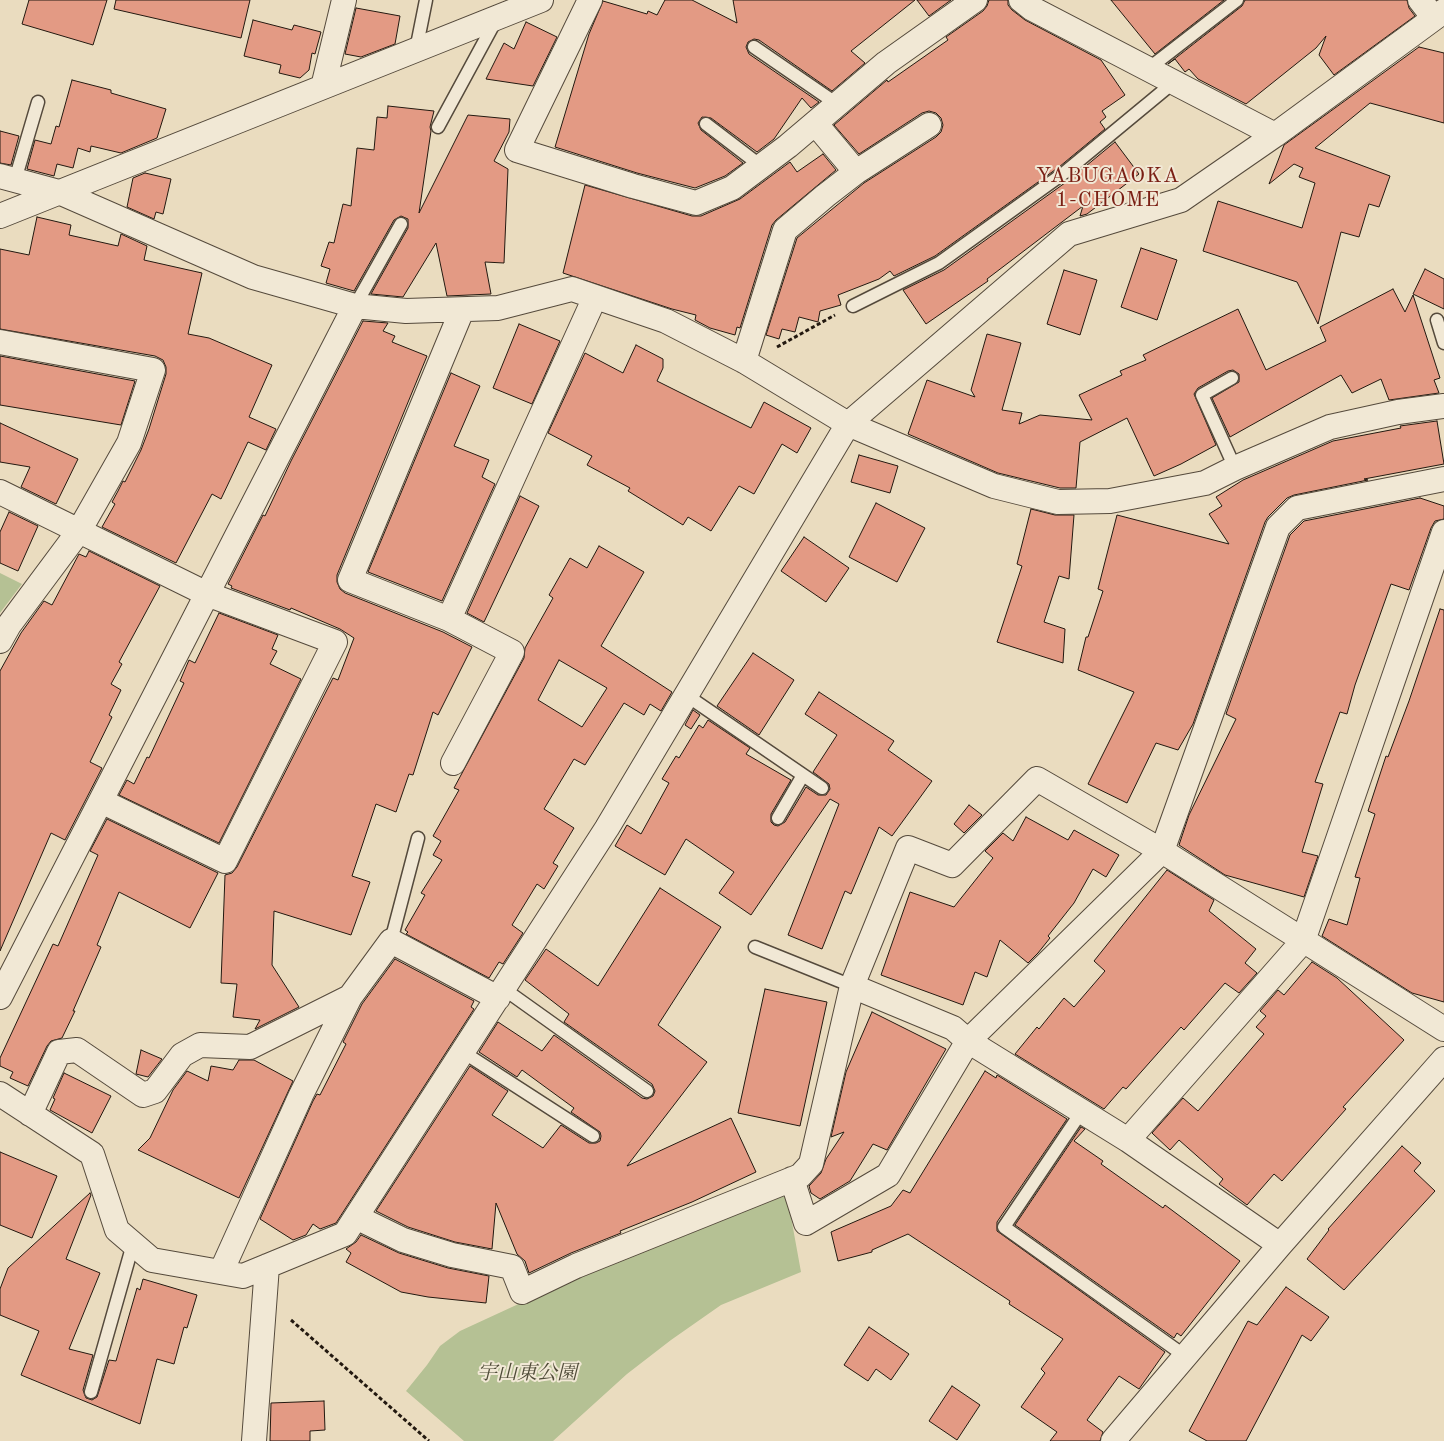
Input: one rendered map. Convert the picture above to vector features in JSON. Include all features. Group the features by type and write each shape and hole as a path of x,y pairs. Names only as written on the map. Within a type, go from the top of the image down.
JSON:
{"street":[{"path":"323,87 344,0"},
{"path":"0,216 540,0"},
{"path":"590,0 517,150 633,186 696,203 732,188 815,123 886,63 975,0"},
{"path":"1022,0 1031,8 1275,135"},
{"path":"0,1094 92,1154 117,1230 152,1260 243,1276 345,1234 607,828 848,424 1069,234 1181,200 1275,135 1433,10"},
{"path":"815,123 856,172"},
{"path":"744,361 785,230 856,172 929,124"},
{"path":"8,178 59,192 253,277 355,306 406,311 498,308 572,289 666,321 744,361 848,424 994,486 1058,502 1110,501 1205,483 1330,427 1398,412 1444,406"},
{"path":"449,619 595,297"},
{"path":"0,997 355,306"},
{"path":"453,763 512,652 449,619 350,580 462,310"},
{"path":"0,342 153,370 128,443 79,531 9,625 0,641"},
{"path":"792,1179 806,1223 888,1175 968,1042 1162,851 1278,527 1297,508 1444,479"},
{"path":"0,492 207,594 335,642 225,861 101,801"},
{"path":"1128,1140 1303,941 1444,532"},
{"path":"356,1217 403,1240 452,1255 512,1267 522,1292 576,1266 800,1176 812,1164 852,986 908,848 952,865 1037,779 1162,851 1444,1029"},
{"path":"221,1272 301,1094 350,997 390,941 501,993"},
{"path":"852,986 953,1028 968,1042 1128,1140 1280,1244"},
{"path":"30,1114 59,1052 77,1050 144,1095 156,1091 182,1055 200,1045 250,1047 350,997"},
{"path":"1112,1441 1280,1244 1444,1059"},
{"path":"254,1441 267,1266"}],"lane":[{"path":"416,50 426,0"},
{"path":"1148,69 1237,0"},
{"path":"438,127 497,18"},
{"path":"754,47 837,104"},
{"path":"854,306 939,263 1064,173 1174,82"},
{"path":"8,178 38,102"},
{"path":"706,124 761,166"},
{"path":"355,306 401,224"},
{"path":"1437,320 1444,343"},
{"path":"1232,378 1202,395 1235,468"},
{"path":"686,695 822,788"},
{"path":"778,818 803,775"},
{"path":"390,941 418,838"},
{"path":"755,947 852,986"},
{"path":"501,993 647,1091"},
{"path":"463,1052 593,1136"},
{"path":"1082,1111 1004,1227 1185,1356"},
{"path":"91,1392 133,1244"}],"path":[{"path":"744,361 762,355 854,306"},
{"path":"264,1296 430,1441"}],"green space":[{"path":"0,573 22,584 0,613"},
{"name":"宇山東公園","path":"787,1195 801,1272 721,1305 627,1374 553,1441 464,1441 406,1391 440,1346 460,1331 616,1259"}],"building":[{"path":"29,0 107,0 93,45 22,24"},
{"path":"116,0 250,0 241,38 114,9"},
{"path":"665,0 692,0 737,23 733,0 915,0 851,51 865,63 832,91 759,40 754,39 748,42 746,47 749,54 819,102 811,108 802,98 774,139 757,152 711,118 702,117 698,123 701,130 743,163 725,176 695,188 637,173 555,147 589,34 603,1 647,14 648,11 657,15"},
{"path":"917,0 951,0 929,16"},
{"path":"989,0 1008,0 1008,5 1012,10 1025,20 1101,60 1125,95 1102,111 1106,117 1100,122 1105,129 1059,167 935,256 894,276 890,271 879,279 838,295 841,305 820,311 818,322 799,317 795,332 782,329 779,339 766,335 797,238 864,183 936,137 941,132 943,125 941,118 936,113 929,111 922,113 859,154 834,125 887,80 888,82 948,40 946,37 983,11"},
{"path":"1111,0 1224,0 1155,54"},
{"path":"1245,0 1407,0 1409,8 1415,16 1334,75 1319,55 1326,36 1316,48 1246,104 1198,79 1189,69 1185,72 1175,59 1168,64 1242,6"},
{"path":"356,8 400,16 395,44 361,57 345,54"},
{"path":"253,20 292,30 294,25 321,32 315,54 312,53 309,70 300,78 279,73 281,65 244,56"},
{"path":"526,22 557,37 533,86 486,79 504,43 514,49"},
{"path":"1419,47 1444,53 1444,123 1370,103 1315,148 1390,176 1379,207 1369,204 1359,237 1341,232 1318,324 1297,282 1203,251 1218,201 1302,228 1315,183 1299,177 1303,168 1294,164 1269,184 1284,145"},
{"path":"72,80 111,90 111,93 166,109 157,138 121,153 91,146 90,152 78,148 73,168 57,164 54,176 27,169 35,140 51,144 56,126 59,127"},
{"path":"388,106 434,111 430,127 419,213 468,115 510,119 509,132 494,161 508,169 504,263 485,262 491,294 447,296 436,243 403,297 371,294 408,228 408,219 401,216 394,220 354,291 326,283 330,269 321,266 329,242 334,243 343,204 351,206 357,148 374,150 377,117 387,118"},
{"path":"0,131 19,136 11,165 0,163"},
{"path":"1115,142 1139,174 1087,214 1080,216 1083,206 987,279 988,281 926,324 903,290 944,270 1069,180"},
{"path":"823,154 836,170 772,225 740,328 737,327 735,335 710,328 695,320 696,315 672,309 563,273 585,185 692,216 701,216 740,199 790,162 797,172"},
{"path":"145,173 171,179 163,214 156,212 154,219 127,207 133,178"},
{"path":"37,217 71,225 69,235 118,246 121,234 147,246 144,260 202,273 188,334 209,338 272,365 249,417 276,429 266,450 248,442 221,499 212,494 176,563 102,527 115,504 112,502 123,481 125,482 141,450 149,429 166,374 163,360 155,356 0,329 0,249 29,255"},
{"path":"1141,248 1177,260 1157,320 1121,307"},
{"path":"1425,269 1444,279 1444,309 1413,294"},
{"path":"1064,270 1097,280 1080,335 1047,324"},
{"path":"1393,289 1405,312 1413,295 1440,378 1434,380 1439,393 1389,400 1381,379 1352,393 1341,375 1230,437 1212,398 1239,382 1239,374 1233,370 1228,371 1198,388 1194,394 1216,445 1154,476 1127,418 1080,442 1076,488 1060,488 998,473 908,434 927,380 975,397 971,390 987,334 1021,343 1002,410 1022,413 1019,424 1040,415 1092,420 1079,395 1122,375 1120,371 1146,360 1143,355 1238,309 1266,370 1326,341 1320,327"},
{"path":"363,321 388,323 383,331 395,336 392,342 427,356 337,575 337,582 340,589 345,593 443,632 472,647 438,715 433,712 413,775 409,774 396,812 376,804 352,876 370,882 351,935 274,911 272,965 299,1007 255,1029 260,1020 233,1017 237,984 221,983 225,875 232,873 237,867 333,678 338,680 354,638 340,629 291,608 290,610 231,588 232,586 228,584 263,515 265,516"},
{"path":"519,324 560,341 532,404 493,388"},
{"path":"636,345 663,359 663,368 657,381 751,428 764,402 811,428 797,453 782,444 754,494 739,486 711,531 688,517 683,525 628,491 630,488 587,465 592,456 548,433 585,353 623,373"},
{"path":"0,356 135,381 121,425 0,405"},
{"path":"451,373 480,386 454,446 489,460 482,477 495,484 442,601 368,572"},
{"path":"1437,421 1444,464 1364,479 1368,480 1294,495 1287,498 1268,517 1193,724 1178,750 1156,743 1127,803 1088,784 1134,692 1078,670 1086,637 1088,637 1103,591 1098,589 1117,515 1229,544 1209,514 1222,506 1216,497 1243,480 1333,441 1401,428 1400,426"},
{"path":"0,423 78,459 56,504 21,487 30,467 0,462"},
{"path":"859,455 898,466 890,493 851,482"},
{"path":"520,496 539,506 484,622 467,613"},
{"path":"1420,498 1444,506 1444,519 1435,521 1431,528 1409,590 1391,584 1355,685 1347,714 1340,712 1315,782 1323,784 1302,852 1318,856 1304,897 1225,875 1179,845 1189,815 1236,719 1226,714 1290,535 1304,521"},
{"path":"876,503 925,528 897,582 849,557"},
{"path":"1031,509 1055,515 1074,515 1069,579 1059,576 1044,622 1065,629 1063,663 997,642 1022,566 1017,564"},
{"path":"9,512 38,526 18,571 0,563 0,532"},
{"path":"804,537 849,568 826,602 781,571"},
{"path":"599,546 644,572 601,646 672,692 661,711 650,704 644,715 624,703 585,765 574,759 544,809 574,828 553,863 558,866 544,889 537,884 512,925 523,933 503,964 499,962 489,978 406,934 408,932 405,930 425,895 421,893 442,860 433,855 441,841 433,836 459,790 454,788 524,658 525,648 553,598 549,595 570,558 587,568","holes":["559,660 607,688 582,727 538,700"]},
{"path":"89,551 160,586 119,662 122,664 111,684 121,690 109,715 112,717 90,762 102,768 65,840 51,833 0,951 0,671 21,633 44,601 52,605 79,554 86,557"},
{"path":"1440,609 1444,610 1444,1002 1412,993 1322,936 1329,919 1347,925 1360,878 1355,877 1375,814 1368,811 1386,756 1388,757 1409,701"},
{"path":"219,613 278,635 272,649 277,651 270,664 301,679 219,843 119,795 127,780 134,784 147,757 149,758 184,683 180,681 189,660 195,663"},
{"path":"753,653 794,680 759,735 717,706"},
{"path":"819,692 894,741 888,750 932,781 892,836 879,827 851,894 845,891 822,949 788,935 839,804 830,799 751,915 719,893 734,872 686,839 665,875 615,846 627,825 641,834 669,783 662,779 676,756 679,758 699,725 703,728 708,720 750,748 746,754 791,780 771,814 771,822 774,825 778,826 785,822 806,787 818,795 826,795 830,789 829,784 813,772 837,735 805,714"},
{"path":"693,710 700,715 691,729 685,725"},
{"path":"969,805 982,815 964,833 954,824"},
{"path":"1026,817 1068,840 1074,830 1119,855 1106,877 1093,869 1074,903 1048,936 1050,938 1038,953 1028,963 1000,940 987,977 975,972 963,1005 881,975 910,892 954,907 993,858 985,851 1003,833 1013,841"},
{"path":"107,819 218,873 190,928 119,892 97,945 101,947 73,1011 75,1011 62,1038 51,1041 47,1046 28,1086 10,1078 13,1072 0,1066 0,1058 53,944 58,946 98,855 90,851"},
{"path":"1167,870 1214,900 1209,911 1256,949 1245,963 1257,973 1239,993 1225,983 1184,1030 1181,1027 1126,1089 1123,1087 1104,1109 1015,1054 1037,1027 1039,1029 1064,998 1074,1007 1105,971 1094,961"},
{"path":"660,888 721,927 658,1025 707,1062 627,1166 731,1118 756,1172 529,1273 525,1261 517,1254 496,1203 492,1249 455,1242 408,1227 376,1211 470,1066 508,1091 492,1115 543,1148 561,1125 589,1143 600,1141 600,1132 571,1112 574,1108 522,1070 517,1077 479,1052 498,1022 542,1051 554,1035 642,1098 647,1099 653,1096 655,1091 652,1084 564,1022 569,1014 525,980 546,949 598,986"},
{"path":"395,959 474,1001 471,1007 474,1009 336,1223 320,1229 313,1224 306,1235 293,1240 260,1219 313,1101 317,1094 320,1095 346,1044 343,1042 362,1004"},
{"path":"1312,962 1337,978 1404,1040 1343,1107 1346,1109 1282,1181 1274,1174 1247,1205 1219,1184 1223,1179 1179,1140 1170,1150 1152,1133 1183,1098 1198,1111 1264,1034 1256,1027 1266,1016 1260,1011 1278,990 1284,995"},
{"path":"765,989 827,1002 800,1126 738,1113"},
{"path":"872,1012 946,1049 887,1150 873,1144 850,1181 820,1199 811,1193 809,1186 821,1173 826,1159 844,1132 831,1137 846,1072"},
{"path":"141,1050 162,1059 148,1077 136,1074"},
{"path":"239,1060 254,1060 293,1081 239,1198 138,1150 150,1138 173,1090 187,1071 208,1081 211,1066 233,1070"},
{"path":"985,1071 996,1078 997,1075 1067,1119 997,1222 997,1231 1165,1352 1139,1389 1119,1376 1087,1420 1103,1432 1100,1441 1050,1441 1057,1432 1021,1407 1045,1373 1041,1369 1063,1339 1009,1304 1010,1301 908,1234 872,1250 872,1252 838,1261 831,1232 891,1206 903,1190 910,1193"},
{"path":"64,1073 111,1096 92,1133 50,1110"},
{"path":"1081,1127 1085,1129 1074,1141 1103,1161 1101,1164 1163,1208 1165,1205 1240,1261 1181,1336 1177,1333 1174,1338 1015,1225"},
{"path":"1402,1146 1421,1163 1414,1171 1435,1191 1344,1290 1307,1259 1328,1229"},
{"path":"0,1152 57,1176 32,1238 0,1225"},
{"path":"90,1193 91,1195 66,1259 100,1273 69,1349 93,1355 83,1390 86,1398 92,1400 97,1397 109,1360 116,1361 137,1288 140,1290 143,1279 197,1295 187,1328 184,1327 174,1364 157,1359 140,1424 21,1375 39,1331 0,1315 0,1289 8,1268"},
{"path":"361,1235 399,1253 448,1268 489,1276 486,1303 401,1292 346,1262 351,1253 346,1249 356,1242"},
{"path":"1286,1287 1329,1317 1311,1341 1302,1335 1246,1441 1207,1441 1189,1431 1248,1321 1257,1325"},
{"path":"869,1327 909,1354 891,1380 876,1369 868,1381 844,1365"},
{"path":"952,1386 980,1405 957,1440 929,1421"},
{"path":"324,1401 325,1430 310,1431 310,1441 270,1441 271,1403"}],"district":[{"name":"YABUGAOKA 1-CHOME","path":"1108,188"}]}
